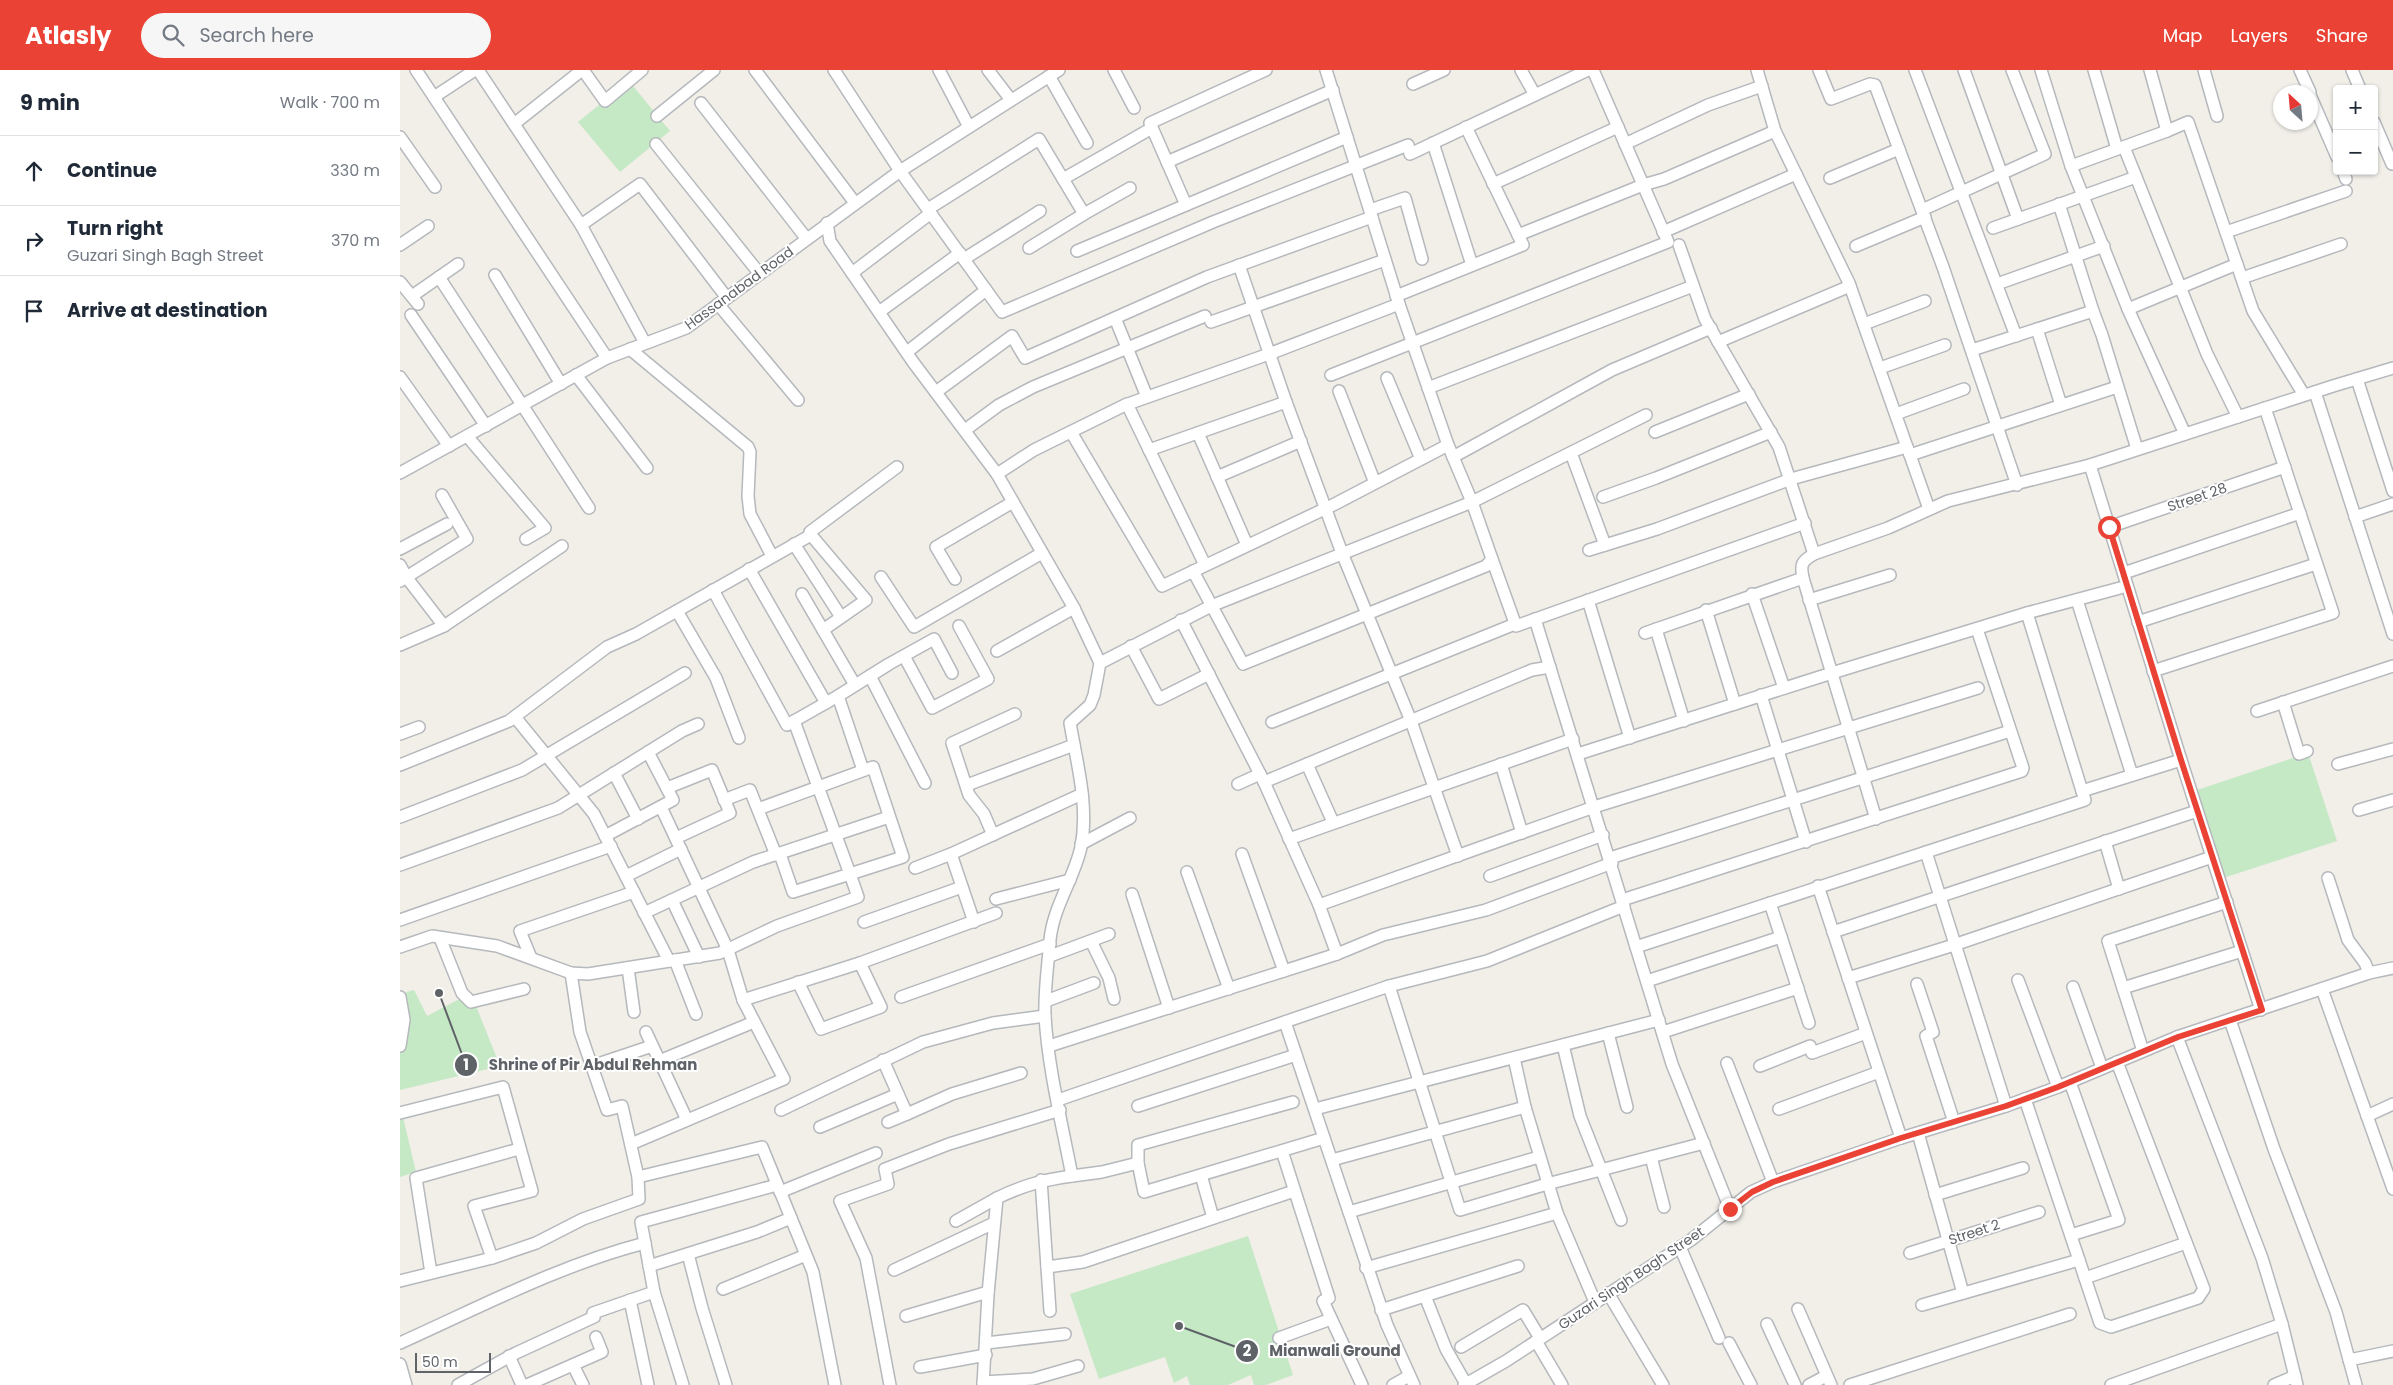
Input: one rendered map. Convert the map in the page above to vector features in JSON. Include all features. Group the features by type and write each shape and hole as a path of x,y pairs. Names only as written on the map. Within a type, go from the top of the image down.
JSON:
{"street":[{"path":"416,70 608,358"},
{"path":"434,97 476,70 581,225 645,343"},
{"path":"514,124 582,70 605,101 642,70"},
{"path":"657,116 714,70"},
{"path":"755,70 855,203"},
{"path":"834,70 900,171 1002,312 1213,222 1408,145 1410,154 1588,70"},
{"path":"939,70 969,127"},
{"path":"988,70 1011,100"},
{"path":"1114,70 1134,108"},
{"path":"1186,205 1150,123 1266,70"},
{"path":"1326,70 1412,342 1448,445 1472,502 1515,624"},
{"path":"1413,84 1444,70"},
{"path":"1522,70 1535,95"},
{"path":"1331,375 1668,242 1593,70"},
{"path":"1757,70 1775,131 1850,286 1929,508"},
{"path":"1819,70 1831,99 1870,84 1876,85 1972,350 2017,485"},
{"path":"1916,70 2016,336"},
{"path":"1964,70 2018,219"},
{"path":"1856,246 1923,213 1962,191 2045,154 2012,70"},
{"path":"2042,70 2082,196 2104,246 2128,309 2185,434"},
{"path":"2094,70 2120,148 2136,177 2207,354 2238,417"},
{"path":"2150,70 2167,130"},
{"path":"2204,70 2217,116"},
{"path":"2300,70 2306,85"},
{"path":"2352,70 2358,85"},
{"path":"1051,73 1087,143"},
{"name":"Hassanabad Road","path":"400,472 608,358 686,328 806,238 900,171 1051,73"},
{"path":"1625,144 1708,105 1762,86"},
{"path":"1167,162 1333,90"},
{"path":"700,104 806,238"},
{"path":"2318,113 2333,148"},
{"path":"2071,166 2188,122 2253,312 2310,393 2355,517 2393,634"},
{"path":"997,474 1034,450 1127,404 1269,354 1522,245 1466,127"},
{"path":"1493,184 1618,127"},
{"path":"1063,179 1152,128"},
{"path":"2377,130 2392,164"},
{"path":"1518,235 1643,185 1664,179 1775,131"},
{"path":"400,137 435,187"},
{"path":"1077,252 1348,137"},
{"path":"852,273 929,211 1039,139 1084,214"},
{"path":"1433,143 1472,265"},
{"path":"656,144 759,273"},
{"path":"1830,178 1899,149"},
{"path":"1663,232 1796,174"},
{"path":"1993,228 2136,177"},
{"path":"2226,232 2345,181"},
{"path":"581,225 640,184 722,301 798,400"},
{"path":"1028,248 1130,188"},
{"path":"936,392 1012,336 1025,358 1207,277 1371,214 1405,198 1422,259"},
{"path":"2059,204 2137,450"},
{"path":"879,312 962,256 1040,212"},
{"path":"827,223 830,241 907,352 997,474 1074,608 1100,663 1094,695 1090,705 1070,723 1084,815 1081,844 1070,880 1058,906 1050,944 1045,1016 1072,1176"},
{"path":"400,245 428,226"},
{"path":"2242,278 2341,244"},
{"path":"1679,245 1711,328 1779,447 1814,554"},
{"path":"1997,284 2104,246"},
{"path":"965,430 999,405 1033,387 1127,348 1208,319 1253,308 1385,260"},
{"path":"400,282 415,300 439,277 458,264"},
{"path":"2128,309 2237,264"},
{"path":"1239,266 1286,402 1342,552 1411,720 1458,856"},
{"path":"495,275 562,384"},
{"path":"439,277 589,508"},
{"path":"1428,388 1694,286"},
{"path":"1718,342 1850,286"},
{"path":"907,352 986,290"},
{"path":"1864,324 1925,301"},
{"path":"1972,350 2093,311"},
{"path":"411,314 486,426"},
{"path":"1115,318 1147,397"},
{"path":"1453,457 1612,370 1711,328"},
{"path":"2037,329 2061,405"},
{"path":"1880,368 1946,345"},
{"path":"630,349 748,447 750,455 748,496 750,514 772,556"},
{"path":"1876,818 1809,600 1803,578 1802,562 1814,554 1888,528 1929,508 1967,496 2017,485 2090,465 2393,368"},
{"path":"576,375 647,468"},
{"path":"400,377 449,446"},
{"path":"1387,378 1421,459"},
{"path":"2357,379 2393,491"},
{"path":"1589,550 1658,529 1790,480 1908,451 1998,426 2116,387"},
{"path":"1896,414 1964,389"},
{"path":"1339,391 1375,483"},
{"path":"1655,432 1748,394"},
{"path":"1149,450 1286,402"},
{"path":"1127,404 1205,565"},
{"path":"2153,671 2333,613 2265,408"},
{"path":"1100,663 1211,606 1342,552 1472,502 1646,415"},
{"path":"1072,432 1162,586 1327,508 1448,445"},
{"path":"1198,432 1247,545"},
{"path":"1603,497 1656,478 1770,432"},
{"path":"467,436 545,528 526,539"},
{"path":"1217,477 1301,441"},
{"path":"1571,453 1605,545"},
{"path":"2090,465 2197,811 2262,1010"},
{"path":"400,765 509,721 607,647 636,634 811,535 810,532 897,467"},
{"name":"Street 28","path":"2109,527 2285,468"},
{"path":"403,579 467,539 442,495"},
{"path":"955,579 936,547 1013,502"},
{"path":"2355,517 2393,504"},
{"path":"2124,574 2300,514"},
{"path":"1272,722 1515,624 1535,619 1804,523"},
{"path":"400,549 447,524"},
{"path":"811,535 866,600 823,630"},
{"path":"794,544 841,617"},
{"path":"400,646 444,626 562,546"},
{"path":"881,577 914,628 1042,554"},
{"path":"1193,571 1243,664 1486,566 1492,559"},
{"path":"2138,622 2316,564"},
{"path":"400,565 403,579 444,626"},
{"path":"749,569 826,703"},
{"path":"1809,600 1890,574"},
{"path":"1645,633 1706,610 1803,578"},
{"path":"1578,754 2027,613 2120,588"},
{"path":"713,590 787,725 934,639 952,673"},
{"path":"802,594 855,685"},
{"path":"1752,594 1784,688"},
{"path":"1588,600 1630,738"},
{"path":"2077,600 2132,775"},
{"path":"997,650 1074,608"},
{"path":"1706,610 1735,704"},
{"path":"677,611 716,678 739,738"},
{"path":"1636,947 2085,800 2027,613"},
{"path":"1535,619 1611,860 1672,1064 1730,1209"},
{"path":"1181,620 1262,778 1318,904 1337,954"},
{"path":"904,656 932,708 988,679 959,626"},
{"path":"1656,629 1684,720"},
{"path":"890,1385 866,1258 840,1201 888,1184 885,1169 956,1141 1389,986 1487,961 1623,903 2022,771 2024,768 1977,629"},
{"path":"1131,646 1159,699 1209,674"},
{"path":"1238,784 1307,764 1532,670 1550,666"},
{"path":"2257,711 2393,668"},
{"path":"400,817 522,770 685,673"},
{"path":"870,676 925,783"},
{"path":"1318,904 1594,807 1978,688"},
{"path":"1761,695 1806,842"},
{"path":"838,696 863,770"},
{"path":"2282,702 2299,754 2307,752"},
{"path":"993,835 984,814 969,795 952,743 1015,714"},
{"path":"515,717 594,814 644,913 672,961 696,1014"},
{"path":"400,946 432,936 497,946 571,973 588,974 720,953 777,926 858,897 794,721"},
{"path":"400,865 558,808 682,731 698,724"},
{"path":"400,734 419,727"},
{"path":"1049,1046 1284,972 1337,954 1383,935 1486,910 1611,860 2010,731"},
{"path":"1289,839 1573,739"},
{"path":"967,785 1074,745"},
{"path":"2338,764 2393,748"},
{"path":"400,920 608,841 638,819 674,800 648,752"},
{"path":"2082,791 2181,760"},
{"path":"1307,764 1332,820"},
{"path":"1501,764 1522,833"},
{"path":"724,800 750,790 758,809 778,854 793,892 903,857 872,767 758,809"},
{"path":"626,876 730,813 712,770 667,788"},
{"path":"614,773 638,819"},
{"path":"915,868 951,854 1082,794"},
{"path":"2360,810 2393,800"},
{"path":"631,1144 784,1079 743,1000 728,950 661,807"},
{"path":"1833,932 2197,811"},
{"path":"644,913 753,862 889,817"},
{"path":"1081,844 1130,818"},
{"path":"1490,876 1603,835"},
{"path":"2105,841 2119,888"},
{"path":"1926,852 2006,1106"},
{"path":"951,854 974,922"},
{"path":"1242,854 1284,972"},
{"path":"1848,978 1954,945 2212,857"},
{"path":"1187,872 1229,989"},
{"path":"2328,878 2348,940 2365,963 2369,973"},
{"path":"996,899 1070,880"},
{"path":"1818,886 1901,1138"},
{"path":"864,922 962,887"},
{"path":"531,958 520,931 634,892"},
{"path":"1132,894 1170,1008"},
{"path":"672,900 699,957"},
{"path":"1770,902 1809,1023"},
{"path":"2143,1051 2108,941 2227,902"},
{"path":"743,1000 860,963 996,913"},
{"path":"1050,956 1109,934"},
{"path":"1647,982 1781,936"},
{"path":"440,938 462,993 471,1002 524,989"},
{"path":"1091,941 1109,978 1114,999"},
{"path":"901,997 1050,944"},
{"path":"2123,988 2242,951"},
{"path":"798,982 821,1029 881,1007 860,963"},
{"path":"628,968 634,1012"},
{"name":"Guzari Singh Bagh Street","path":"1465,1384 1538,1340 1680,1247 1752,1192 1773,1182 1901,1138 2006,1106 2058,1087 2178,1037 2369,973 2393,968"},
{"path":"400,1281 492,1258 536,1243 583,1219 639,1199 638,1177 622,1106 608,1110 580,1032 571,973"},
{"path":"2018,980 2058,1087"},
{"path":"1046,1001 1094,983"},
{"path":"1917,984 1933,1032 1926,1036 1954,1122"},
{"path":"1389,986 1460,1210 1547,1184 1704,1143"},
{"path":"2073,986 2102,1068"},
{"path":"1663,1032 1798,988"},
{"path":"2322,989 2393,1189"},
{"path":"400,997 404,1020 400,1046"},
{"path":"781,1110 923,1042 993,1023 1045,1016"},
{"path":"1315,1109 1659,1020"},
{"path":"2230,1020 2274,1149 2336,1312 2356,1385"},
{"path":"659,1061 754,1022"},
{"path":"1285,1022 1366,1268 1381,1310 1412,1380 1393,1385"},
{"path":"646,1032 687,1120"},
{"path":"1608,1033 1627,1107"},
{"path":"1760,1066 1810,1046 1812,1053 1866,1033"},
{"path":"2178,1037 2239,1194 2282,1324 2296,1381 2274,1385"},
{"path":"1563,1045 1580,1116 1621,1220"},
{"path":"592,1066 652,1046"},
{"path":"1138,1106 1296,1055"},
{"path":"1514,1058 1525,1107 1547,1184 1557,1213 1595,1302"},
{"path":"883,1060 907,1114"},
{"path":"1727,1062 1773,1182"},
{"path":"2025,1099 2100,1323 2111,1327 2198,1298 2204,1289 2117,1062"},
{"path":"1779,1109 1879,1072"},
{"path":"888,1122 952,1094 1020,1073"},
{"path":"2070,1082 2119,1220 2071,1235"},
{"path":"400,1113 503,1086 532,1191 474,1206 492,1258"},
{"path":"820,1127 898,1094"},
{"path":"1293,1102 1138,1145 1138,1163 1144,1192 1324,1138"},
{"path":"2367,1116 2393,1104"},
{"path":"1332,1160 1525,1107"},
{"path":"1918,1133 1963,1293"},
{"path":"638,1177 762,1147 813,1272 834,1385"},
{"path":"430,1273 416,1178 519,1149"},
{"path":"1282,1151 1329,1298 1322,1301 1362,1385"},
{"path":"683,1385 654,1292 641,1222 779,1188 876,1153"},
{"path":"2381,1156 2393,1153"},
{"path":"1349,1212 1539,1157"},
{"path":"1651,1157 1664,1207"},
{"path":"956,1221 1020,1186 1041,1180 1102,1172 1138,1163"},
{"path":"1935,1195 2023,1168"},
{"path":"1200,1175 1213,1218"},
{"path":"1041,1180 1050,1311"},
{"path":"1047,1266 1083,1262 1294,1191"},
{"path":"998,1198 988,1292 983,1383 1033,1379 1078,1366"},
{"name":"Street 2","path":"1910,1253 2038,1212"},
{"path":"1366,1268 1557,1213"},
{"path":"649,1266 757,1232 791,1218"},
{"path":"894,1270 994,1223"},
{"path":"400,1343 536,1282 622,1249 645,1243"},
{"path":"2085,1278 2186,1243"},
{"path":"1680,1247 1724,1340 1751,1385"},
{"path":"688,1254 702,1308 726,1385"},
{"path":"723,1289 806,1255"},
{"path":"1922,1305 2079,1260"},
{"path":"1381,1310 1518,1266"},
{"path":"458,1385 509,1356 594,1317 593,1313 654,1292"},
{"path":"906,1316 988,1292"},
{"path":"1608,1293 1663,1385"},
{"path":"1425,1296 1446,1349 1465,1384"},
{"path":"630,1300 648,1385"},
{"path":"1798,1309 1829,1380 1809,1385"},
{"path":"1461,1347 1523,1310 1562,1385"},
{"path":"1850,1385 2070,1314"},
{"path":"1279,1338 1331,1319"},
{"path":"1767,1324 1795,1385"},
{"path":"2111,1385 2282,1324"},
{"path":"986,1343 1065,1334"},
{"path":"527,1385 602,1352 596,1337"},
{"path":"2349,1360 2393,1351"},
{"path":"920,1367 986,1355"},
{"path":"509,1356 522,1385"},
{"path":"400,1364 406,1385"},
{"path":"573,1365 583,1385"}],"green space":[{"path":"629,81 670,131 620,172 578,122"},
{"path":"2308,753 2337,841 2220,879 2191,792"},
{"path":"414,990 427,1016 465,996 474,1001 500,1066 400,1090 400,994"},
{"path":"400,1105 416,1172 400,1177"},
{"path":"1248,1236 1293,1375 1266,1385 1254,1385 1251,1375 1228,1385 1190,1385 1187,1376 1174,1383 1165,1357 1099,1379 1070,1294"}],"place":[{"name":"Shrine of Pir Abdul Rehman","path":"439,993"},
{"name":"Mianwali Ground","path":"1179,1326"}],"route":[{"path":"1730,1209 1752,1192 1773,1182 1901,1138 2006,1106 2058,1087 2178,1037 2262,1010 2181,760 2109,527"}]}
